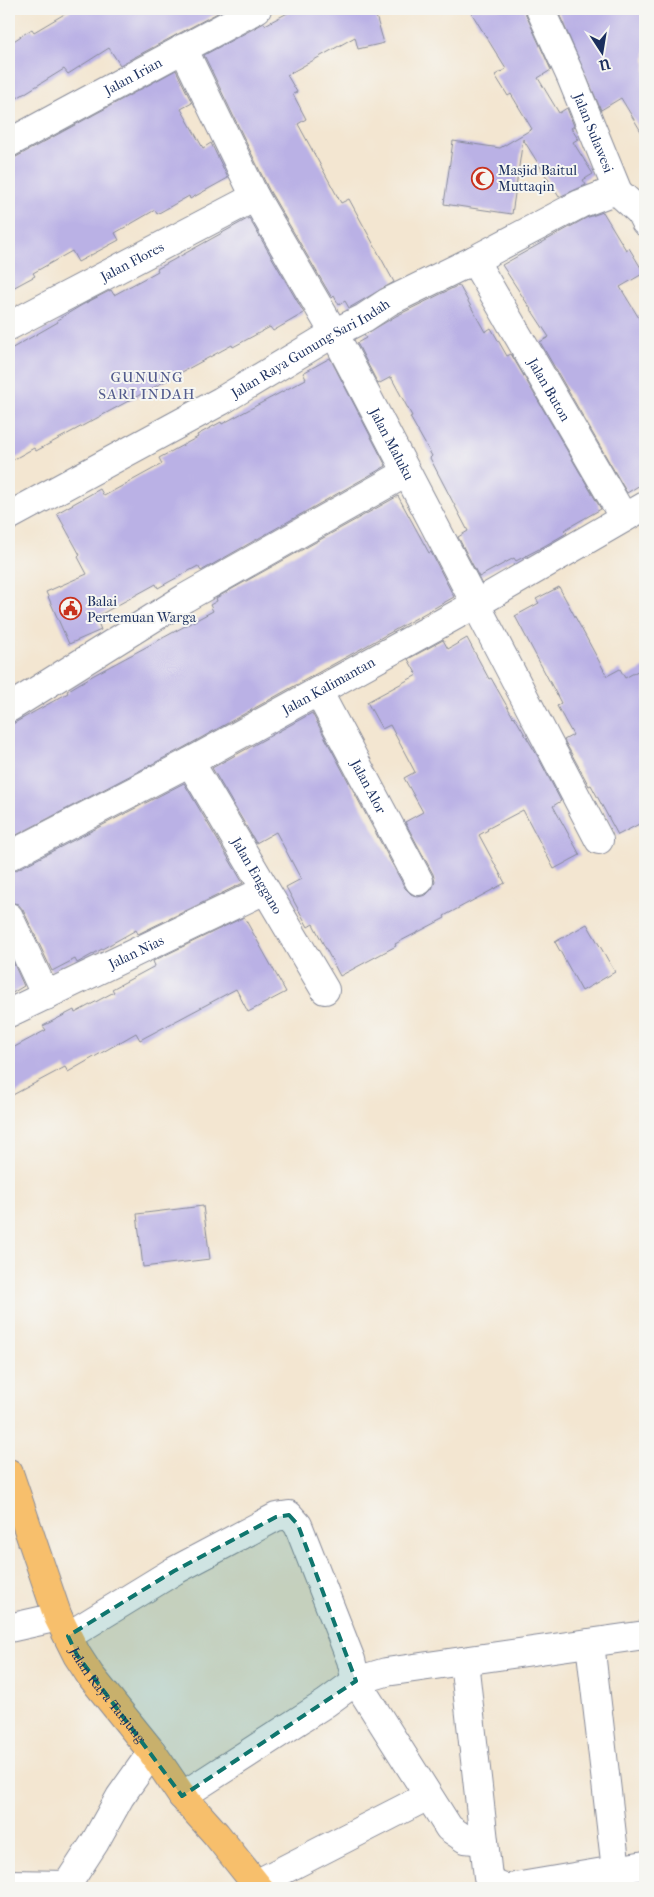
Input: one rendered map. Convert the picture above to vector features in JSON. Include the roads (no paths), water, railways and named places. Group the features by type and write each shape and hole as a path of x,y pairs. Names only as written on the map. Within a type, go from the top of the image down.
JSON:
{"main road":[{"name":"Jalan Raya Tanjung","path":"9,1473 63,1627 76,1655 152,1752 182,1796 258,1886"}],"street":[{"name":"Jalan Irian","path":"9,143 257,9"},
{"name":"Jalan Sulawesi","path":"540,9 571,77 618,192 643,214"},
{"name":"Jalan Maluku","path":"183,48 255,196 334,333 599,840"},
{"name":"Jalan Raya Gunung Sari Indah","path":"9,516 221,401 334,333 364,318 388,302 474,260 580,204 611,192 618,192"},
{"name":"Jalan Flores","path":"9,326 255,196"},
{"name":"Jalan Buton","path":"474,260 635,512"},
{"path":"9,708 185,598 406,473"},
{"name":"Jalan Kalimantan","path":"9,856 190,762 476,604 635,512"},
{"name":"Jalan Alor","path":"318,691 419,881"},
{"name":"Jalan Enggano","path":"190,762 325,990"},
{"name":"Jalan Nias","path":"9,1013 265,890"},
{"path":"9,917 46,996"},
{"path":"9,1628 63,1627 276,1517 289,1515 298,1525 351,1660 356,1681 449,1828 454,1833 472,1841 484,1841"},
{"path":"182,1796 326,1703 356,1681 386,1672 645,1635"},
{"path":"590,1643 616,1870"},
{"path":"464,1661 488,1877 494,1884 503,1888 645,1865"},
{"path":"9,1884 67,1887 120,1797 152,1752"},
{"path":"258,1886 428,1796"}],"place":[{"name":"Masjid Baitul Muttaqin","path":"482,178"},
{"name":"Balai Pertemuan Warga","path":"71,609"}],"district":[{"name":"GUNUNG SARI INDAH","path":"147,386"}]}
